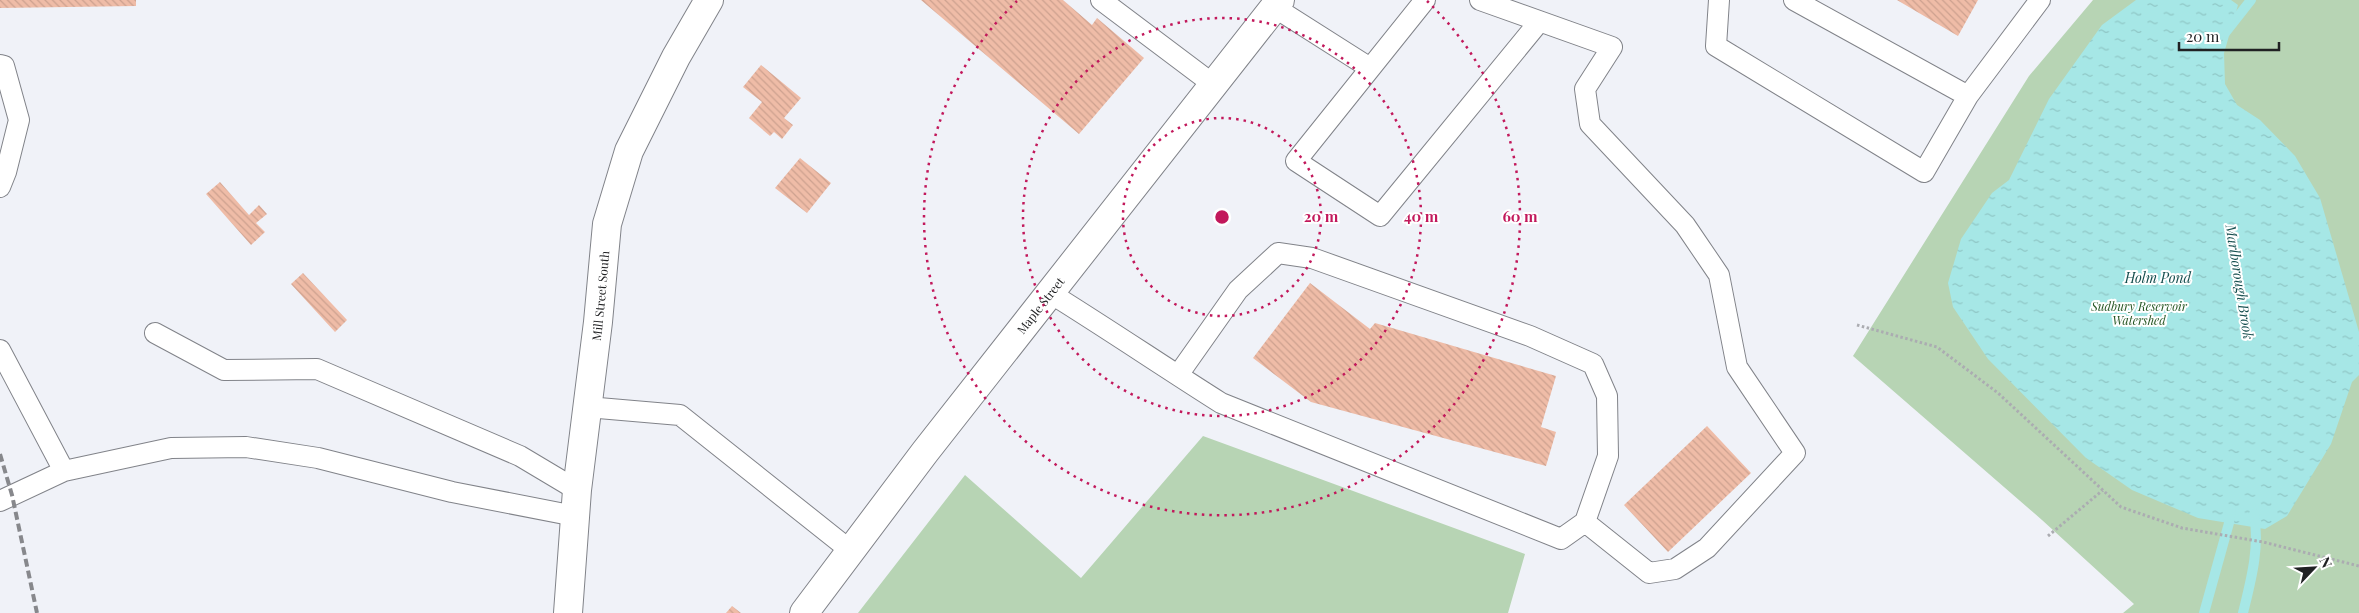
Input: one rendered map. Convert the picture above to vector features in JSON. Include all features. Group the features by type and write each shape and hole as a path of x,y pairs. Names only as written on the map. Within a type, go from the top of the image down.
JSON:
{"main road":[{"name":"Mill Street South","path":"568,613 576,503 607,224 629,151 676,56 709,0"},
{"name":"Maple Street","path":"804,613 1050,293 1277,4"}],"lane":[{"path":"1101,0 1214,85"},
{"path":"1425,0 1296,161 1380,216 1539,22"},
{"path":"1480,0 1612,47 1586,88 1590,124 1685,225 1719,274 1737,367 1795,454 1706,548 1675,569 1649,573 1585,522"},
{"path":"1719,0 1716,46 1924,172 1968,96 2040,0"},
{"path":"1794,0 1968,96"},
{"path":"1277,4 1370,68"},
{"path":"0,65 4,66 19,120 6,172 0,187"},
{"path":"1050,293 1222,404 1561,539 1585,522 1608,456 1608,396 1593,364 1530,336 1312,258 1278,253 1238,290 1178,375"},
{"path":"155,333 224,370 316,369 520,456 576,503"},
{"path":"0,350 64,470"},
{"path":"587,407 680,415 851,551"},
{"path":"0,500 64,470 172,448 246,447 318,458 452,492 576,503"}],"path":[{"path":"1857,325 1937,347 1998,393 2121,507 2182,528 2263,542 2359,566"},
{"path":"2048,536 2103,490"}],"green space":[{"name":"Holm Pond","path":"2093,0 2359,0 2359,613 2123,613 2134,604 2042,520 1853,356 2029,76"},
{"path":"1203,436 1525,554 1508,613 858,613 965,475 1081,578"}],"water":[{"name":"Holm Pond","path":"2136,0 2231,0 2238,5 2224,53 2225,84 2237,105 2260,120 2295,156 2320,198 2359,332 2359,375 2352,382 2331,444 2287,516 2265,529 2198,518 2132,490 2086,458 1988,359 1953,307 1948,283 1961,239 1992,193 2009,180 2049,99 2102,25"}],"building":[{"path":"0,0 136,0 136,6 0,8"},
{"path":"921,0 1063,0 1092,25 1097,18 1144,58 1079,134"},
{"path":"1897,0 1978,0 1958,36"},
{"path":"761,65 801,98 784,118 793,125 782,139 774,132 770,136 749,118 762,102 743,87"},
{"path":"800,158 831,183 807,213 775,188"},
{"path":"220,182 249,215 259,205 267,214 256,223 265,232 251,245 206,194"},
{"path":"303,273 347,320 335,332 291,284"},
{"path":"1310,283 1370,329 1375,323 1556,376 1541,427 1556,432 1546,466 1311,402 1253,358"},
{"path":"1707,426 1751,473 1668,552 1624,505"},
{"path":"732,606 741,613 726,613"}],"waterway":[{"name":"Marlborough Brook","path":"2225,33 2251,0"},
{"name":"Marlborough Brook","path":"2204,613 2229,523 2231,509"},
{"path":"2243,613 2252,576 2255,552 2256,527 2254,514"}],"railway":[{"path":"0,454 12,495 37,613"}],"park label":[{"name":"Sudbury Reservoir Watershed","path":"2139,313"}]}
